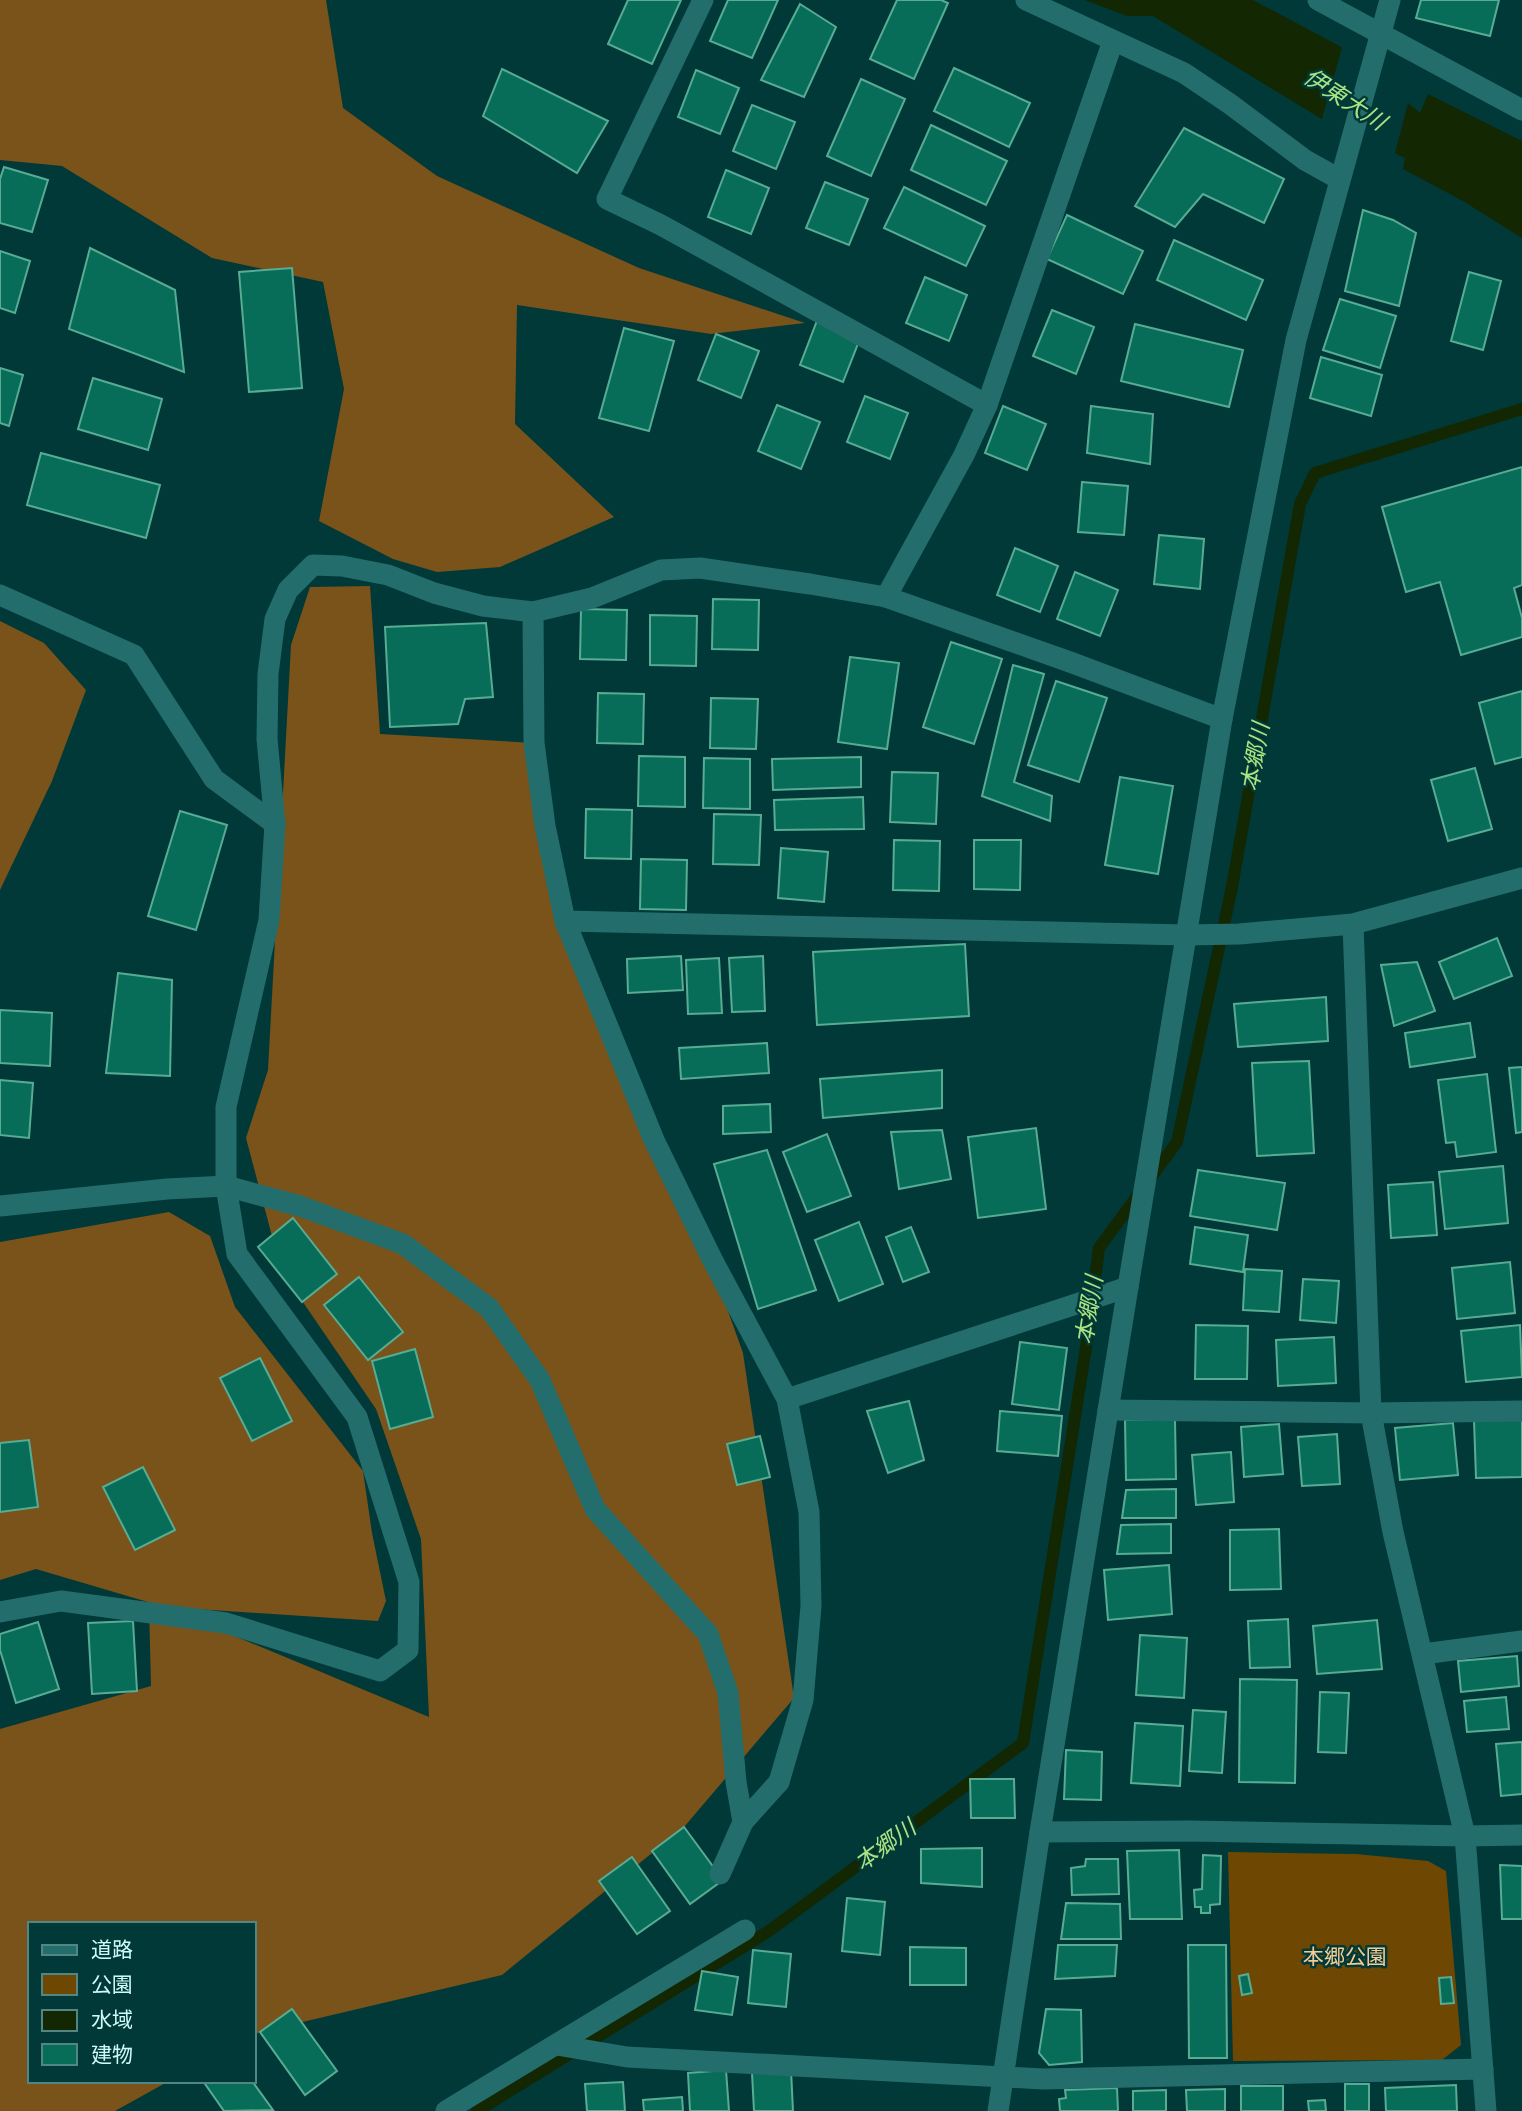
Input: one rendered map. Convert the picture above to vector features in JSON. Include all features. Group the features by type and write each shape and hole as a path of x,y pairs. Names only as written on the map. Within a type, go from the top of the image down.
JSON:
{"street":[{"path":"703,0 607,200 661,225 987,405"},
{"path":"1026,0 1184,73 1305,160 1342,171"},
{"path":"1318,0 1378,43 1522,110"},
{"path":"998,2111 1108,1410 1123,1288 1137,1230 1191,935 1223,719 1296,340 1390,0"},
{"path":"886,597 964,455 987,405 1113,41"},
{"path":"0,1612 61,1601 226,1623 380,1671 408,1650 409,1582 357,1416 237,1254 226,1186 226,1107 269,920 275,824 267,739 268,674 275,619 288,590 313,565 342,566 388,575 434,593 483,606 533,612 592,598 662,570 700,568 886,597 1223,719"},
{"path":"0,594 134,655 215,779 275,824"},
{"path":"533,612 534,743 545,826 565,920 654,1140 713,1261 787,1398 809,1512 811,1606 803,1700 779,1782 743,1822 720,1874"},
{"path":"565,920 1239,934 1353,924 1522,878"},
{"path":"1353,924 1371,1413 1393,1532 1465,1836 1486,2111"},
{"path":"0,1206 167,1189 226,1186 300,1206 403,1244 489,1308 540,1380 595,1509 708,1633 728,1693 736,1782 743,1822"},
{"path":"787,1398 1123,1288"},
{"path":"1108,1410 1522,1412"},
{"path":"1423,1654 1522,1641"},
{"path":"1040,1832 1522,1835"},
{"path":"446,2111 745,1930"},
{"path":"557,2045 627,2057 1043,2079 1483,2069"}],"green space":[{"name":"本郷公園","path":"1228,1852 1356,1854 1428,1861 1446,1871 1461,2045 1442,2060 1233,2061"}],"shaded area":[{"path":"0,0 326,0 343,108 437,176 639,268 805,323 711,334 517,305 515,424 614,517 500,567 437,572 393,559 319,521 344,389 323,282 212,258 62,166 0,160"},
{"path":"370,586 380,734 534,743 590,983 703,1241 743,1353 794,1698 684,1827 502,1975 256,2034 256,1922 28,1922 28,2083 165,2083 115,2111 0,2111 0,1729 151,1686 149,1605 158,1605 36,1569 0,1580 0,1242 169,1212 210,1236 235,1307 363,1471 386,1601 378,1621 165,1607 429,1717 421,1539 376,1409 281,1270 246,1138 268,1070 291,645 310,587"},
{"path":"0,621 44,643 86,690 52,781 0,890"}],"water":[{"name":"伊東大川","path":"1085,0 1253,0 1343,48 1420,113 1428,94 1522,141 1522,238 1463,201 1403,169 1405,158 1325,121 1153,16 1127,16"}],"pier":[{"path":"1343,44 1409,99 1394,157 1321,122"}],"building":[{"path":"628,0 681,0 652,64 608,44"},
{"path":"728,0 778,0 752,58 710,41"},
{"path":"897,0 941,0 948,3 914,79 870,59"},
{"path":"1421,0 1499,0 1490,36 1416,18"},
{"path":"800,4 836,27 804,97 761,80"},
{"path":"954,68 1030,103 1009,147 934,111"},
{"path":"502,69 608,121 577,173 483,116"},
{"path":"696,70 739,88 720,134 678,117"},
{"path":"861,79 905,99 871,176 827,156"},
{"path":"752,105 795,122 776,169 733,151"},
{"path":"931,125 1007,161 986,205 911,170"},
{"path":"1184,128 1284,179 1264,223 1203,194 1175,227 1135,206"},
{"path":"4,167 48,180 32,232 0,223 0,179"},
{"path":"726,170 769,188 751,234 708,217"},
{"path":"825,182 868,199 849,245 806,228"},
{"path":"904,187 985,226 966,266 884,228"},
{"path":"1363,210 1393,220 1416,233 1399,306 1345,291"},
{"path":"1067,215 1143,251 1123,294 1047,259"},
{"path":"1174,240 1263,280 1246,320 1157,280"},
{"path":"90,248 175,290 184,372 69,329"},
{"path":"0,251 30,261 15,313 0,308"},
{"path":"292,268 302,388 249,392 239,272"},
{"path":"1469,272 1501,281 1483,350 1451,341"},
{"path":"925,277 967,295 949,341 906,323"},
{"path":"1340,299 1396,316 1380,368 1323,350"},
{"path":"1052,310 1094,327 1076,374 1033,356"},
{"path":"818,318 861,336 843,382 800,365"},
{"path":"1135,324 1243,350 1229,407 1121,381"},
{"path":"624,328 674,341 649,431 599,418"},
{"path":"716,334 759,351 741,398 698,380"},
{"path":"1321,357 1382,375 1371,416 1310,398"},
{"path":"0,368 23,375 9,426 0,423"},
{"path":"93,378 162,399 148,450 78,429"},
{"path":"865,396 908,413 890,459 847,442"},
{"path":"777,405 820,422 801,469 758,451"},
{"path":"1003,406 1046,424 1027,470 985,453"},
{"path":"1091,406 1153,414 1150,464 1087,453"},
{"path":"41,453 160,485 146,538 27,505"},
{"path":"1522,467 1522,585 1514,588 1522,618 1522,637 1461,655 1440,582 1406,592 1382,507"},
{"path":"1082,482 1128,486 1124,535 1078,532"},
{"path":"1159,535 1204,539 1200,589 1154,584"},
{"path":"1015,548 1058,566 1040,612 997,595"},
{"path":"1075,572 1118,590 1100,636 1057,619"},
{"path":"713,599 759,600 758,650 712,649"},
{"path":"581,609 627,610 626,660 580,659"},
{"path":"650,615 697,616 696,666 650,665"},
{"path":"486,623 493,697 465,699 458,724 390,727 385,627"},
{"path":"951,642 1002,659 974,744 923,727"},
{"path":"850,657 899,663 887,749 838,742"},
{"path":"1013,665 1044,674 1014,782 1052,796 1050,821 982,796"},
{"path":"1056,681 1107,698 1079,782 1028,765"},
{"path":"1522,691 1522,757 1495,764 1479,703"},
{"path":"598,693 644,694 643,744 597,743"},
{"path":"711,698 758,699 756,749 710,748"},
{"path":"639,756 685,757 685,807 638,806"},
{"path":"861,757 861,787 773,790 772,759"},
{"path":"704,758 750,759 750,809 703,808"},
{"path":"1475,768 1492,829 1448,841 1431,780"},
{"path":"892,772 938,773 936,824 890,822"},
{"path":"1120,777 1173,786 1158,874 1105,865"},
{"path":"863,797 864,829 775,830 774,800"},
{"path":"586,809 632,810 631,859 585,858"},
{"path":"180,811 227,825 196,930 148,916"},
{"path":"714,814 761,815 759,865 713,864"},
{"path":"894,840 940,841 939,891 893,890"},
{"path":"974,840 1021,840 1020,890 974,889"},
{"path":"781,848 828,852 824,902 778,898"},
{"path":"641,859 687,860 686,910 640,909"},
{"path":"1497,938 1512,976 1454,999 1439,962"},
{"path":"965,944 969,1016 817,1025 813,952"},
{"path":"681,956 683,990 628,993 627,959"},
{"path":"763,956 765,1011 732,1012 729,958"},
{"path":"719,958 722,1013 688,1014 686,960"},
{"path":"1417,962 1435,1011 1394,1026 1381,965"},
{"path":"118,973 172,980 170,1076 106,1073"},
{"path":"1326,997 1328,1041 1238,1047 1234,1004"},
{"path":"0,1010 52,1013 50,1066 0,1063"},
{"path":"1470,1023 1475,1057 1410,1067 1405,1033"},
{"path":"767,1043 769,1073 681,1079 679,1048"},
{"path":"1309,1061 1314,1153 1257,1156 1252,1063"},
{"path":"1522,1067 1522,1132 1516,1133 1509,1068"},
{"path":"942,1070 942,1108 823,1118 820,1079"},
{"path":"1487,1074 1496,1152 1457,1157 1455,1142 1446,1143 1438,1080"},
{"path":"0,1080 33,1083 29,1138 0,1135"},
{"path":"770,1104 771,1132 723,1134 723,1106"},
{"path":"1036,1128 1046,1209 978,1218 968,1137"},
{"path":"942,1130 951,1179 899,1189 891,1132"},
{"path":"827,1134 851,1196 807,1212 783,1152"},
{"path":"767,1150 816,1290 758,1309 714,1164"},
{"path":"1503,1166 1508,1223 1445,1229 1439,1172"},
{"path":"1198,1170 1285,1183 1277,1230 1190,1216"},
{"path":"1433,1182 1437,1235 1391,1238 1388,1185"},
{"path":"293,1218 337,1274 302,1302 258,1247"},
{"path":"859,1222 883,1284 839,1301 815,1240"},
{"path":"911,1227 929,1272 903,1282 886,1237"},
{"path":"1195,1227 1248,1235 1243,1272 1190,1264"},
{"path":"1510,1262 1515,1313 1457,1319 1452,1268"},
{"path":"1245,1269 1282,1271 1279,1312 1243,1310"},
{"path":"359,1277 403,1332 368,1360 324,1305"},
{"path":"1303,1279 1339,1281 1336,1323 1300,1320"},
{"path":"1196,1325 1248,1326 1247,1379 1195,1379"},
{"path":"1520,1325 1522,1377 1466,1382 1461,1331"},
{"path":"1334,1337 1336,1383 1278,1386 1276,1340"},
{"path":"1020,1342 1067,1348 1059,1410 1012,1404"},
{"path":"415,1349 433,1417 390,1429 372,1361"},
{"path":"260,1358 292,1421 252,1441 220,1378"},
{"path":"909,1401 924,1460 888,1473 867,1411"},
{"path":"1000,1411 1062,1416 1058,1456 997,1451"},
{"path":"1175,1419 1176,1479 1126,1480 1125,1420"},
{"path":"1522,1419 1522,1477 1476,1478 1474,1420"},
{"path":"1453,1423 1458,1475 1400,1480 1395,1428"},
{"path":"1279,1424 1283,1474 1244,1477 1241,1427"},
{"path":"1337,1434 1340,1484 1302,1486 1298,1437"},
{"path":"760,1436 770,1477 737,1485 727,1444"},
{"path":"29,1440 38,1507 0,1512 0,1443"},
{"path":"1231,1452 1234,1502 1196,1505 1192,1455"},
{"path":"143,1467 175,1530 135,1550 103,1487"},
{"path":"1176,1489 1176,1518 1122,1518 1126,1490"},
{"path":"1171,1524 1171,1553 1117,1554 1121,1525"},
{"path":"1279,1529 1281,1589 1230,1590 1230,1530"},
{"path":"1169,1565 1172,1614 1108,1620 1104,1570"},
{"path":"1288,1619 1290,1667 1250,1668 1248,1621"},
{"path":"1377,1620 1382,1669 1317,1674 1313,1626"},
{"path":"133,1621 137,1691 92,1694 88,1623"},
{"path":"38,1622 59,1689 16,1703 0,1650 0,1634"},
{"path":"1140,1635 1187,1638 1184,1698 1136,1695"},
{"path":"1517,1656 1519,1686 1461,1692 1458,1661"},
{"path":"1240,1679 1297,1680 1295,1783 1239,1782"},
{"path":"1320,1692 1349,1693 1346,1753 1318,1752"},
{"path":"1506,1697 1509,1729 1467,1732 1464,1701"},
{"path":"1193,1710 1226,1712 1222,1773 1189,1771"},
{"path":"1135,1723 1183,1726 1180,1786 1131,1783"},
{"path":"1522,1742 1522,1794 1501,1796 1496,1744"},
{"path":"1066,1750 1102,1752 1101,1800 1064,1799"},
{"path":"970,1779 1014,1779 1015,1818 971,1818"},
{"path":"684,1827 723,1880 690,1904 652,1851"},
{"path":"982,1848 982,1887 921,1883 921,1849"},
{"path":"1179,1850 1182,1919 1130,1919 1127,1851"},
{"path":"1203,1855 1221,1856 1220,1904 1210,1905 1210,1913 1201,1913 1201,1907 1195,1907 1194,1890 1202,1889"},
{"path":"632,1857 670,1911 637,1934 599,1881"},
{"path":"1086,1859 1118,1859 1119,1894 1072,1895 1071,1868 1085,1866"},
{"path":"1500,1865 1522,1866 1522,1919 1502,1919"},
{"path":"847,1898 885,1902 880,1955 842,1951"},
{"path":"1066,1903 1120,1904 1121,1939 1061,1939"},
{"path":"1058,1945 1117,1945 1115,1976 1055,1979"},
{"path":"1188,1945 1226,1945 1227,2058 1189,2058"},
{"path":"910,1947 966,1948 966,1985 910,1985"},
{"path":"753,1950 791,1954 786,2007 748,2003"},
{"path":"702,1971 738,1977 732,2015 695,2010"},
{"path":"1248,1974 1252,1993 1242,1995 1239,1976"},
{"path":"1451,1977 1454,2003 1441,2004 1439,1978"},
{"path":"292,2009 337,2071 305,2095 260,2032"},
{"path":"1046,2009 1081,2010 1082,2062 1049,2065 1039,2053"},
{"path":"726,2070 729,2111 690,2111 688,2073"},
{"path":"791,2070 793,2111 754,2111 752,2073"},
{"path":"623,2082 625,2111 587,2111 585,2084"},
{"path":"204,2083 253,2083 273,2110 224,2111"},
{"path":"1345,2084 1369,2084 1369,2111 1345,2111"},
{"path":"1456,2085 1457,2111 1386,2111 1385,2088"},
{"path":"1241,2086 1283,2086 1283,2111 1241,2111"},
{"path":"1117,2088 1118,2111 1060,2111 1059,2099 1066,2098 1065,2090"},
{"path":"1225,2089 1225,2111 1187,2111 1186,2090"},
{"path":"1166,2090 1166,2111 1133,2111 1133,2091"},
{"path":"682,2097 683,2111 644,2111 643,2100"},
{"path":"1325,2100 1326,2111 1309,2111 1308,2101"}],"waterway":[{"name":"本郷川","path":"477,2111 769,1931 1023,1743 1087,1341 1099,1248 1177,1142 1232,887 1300,504 1315,473 1522,409"}]}
